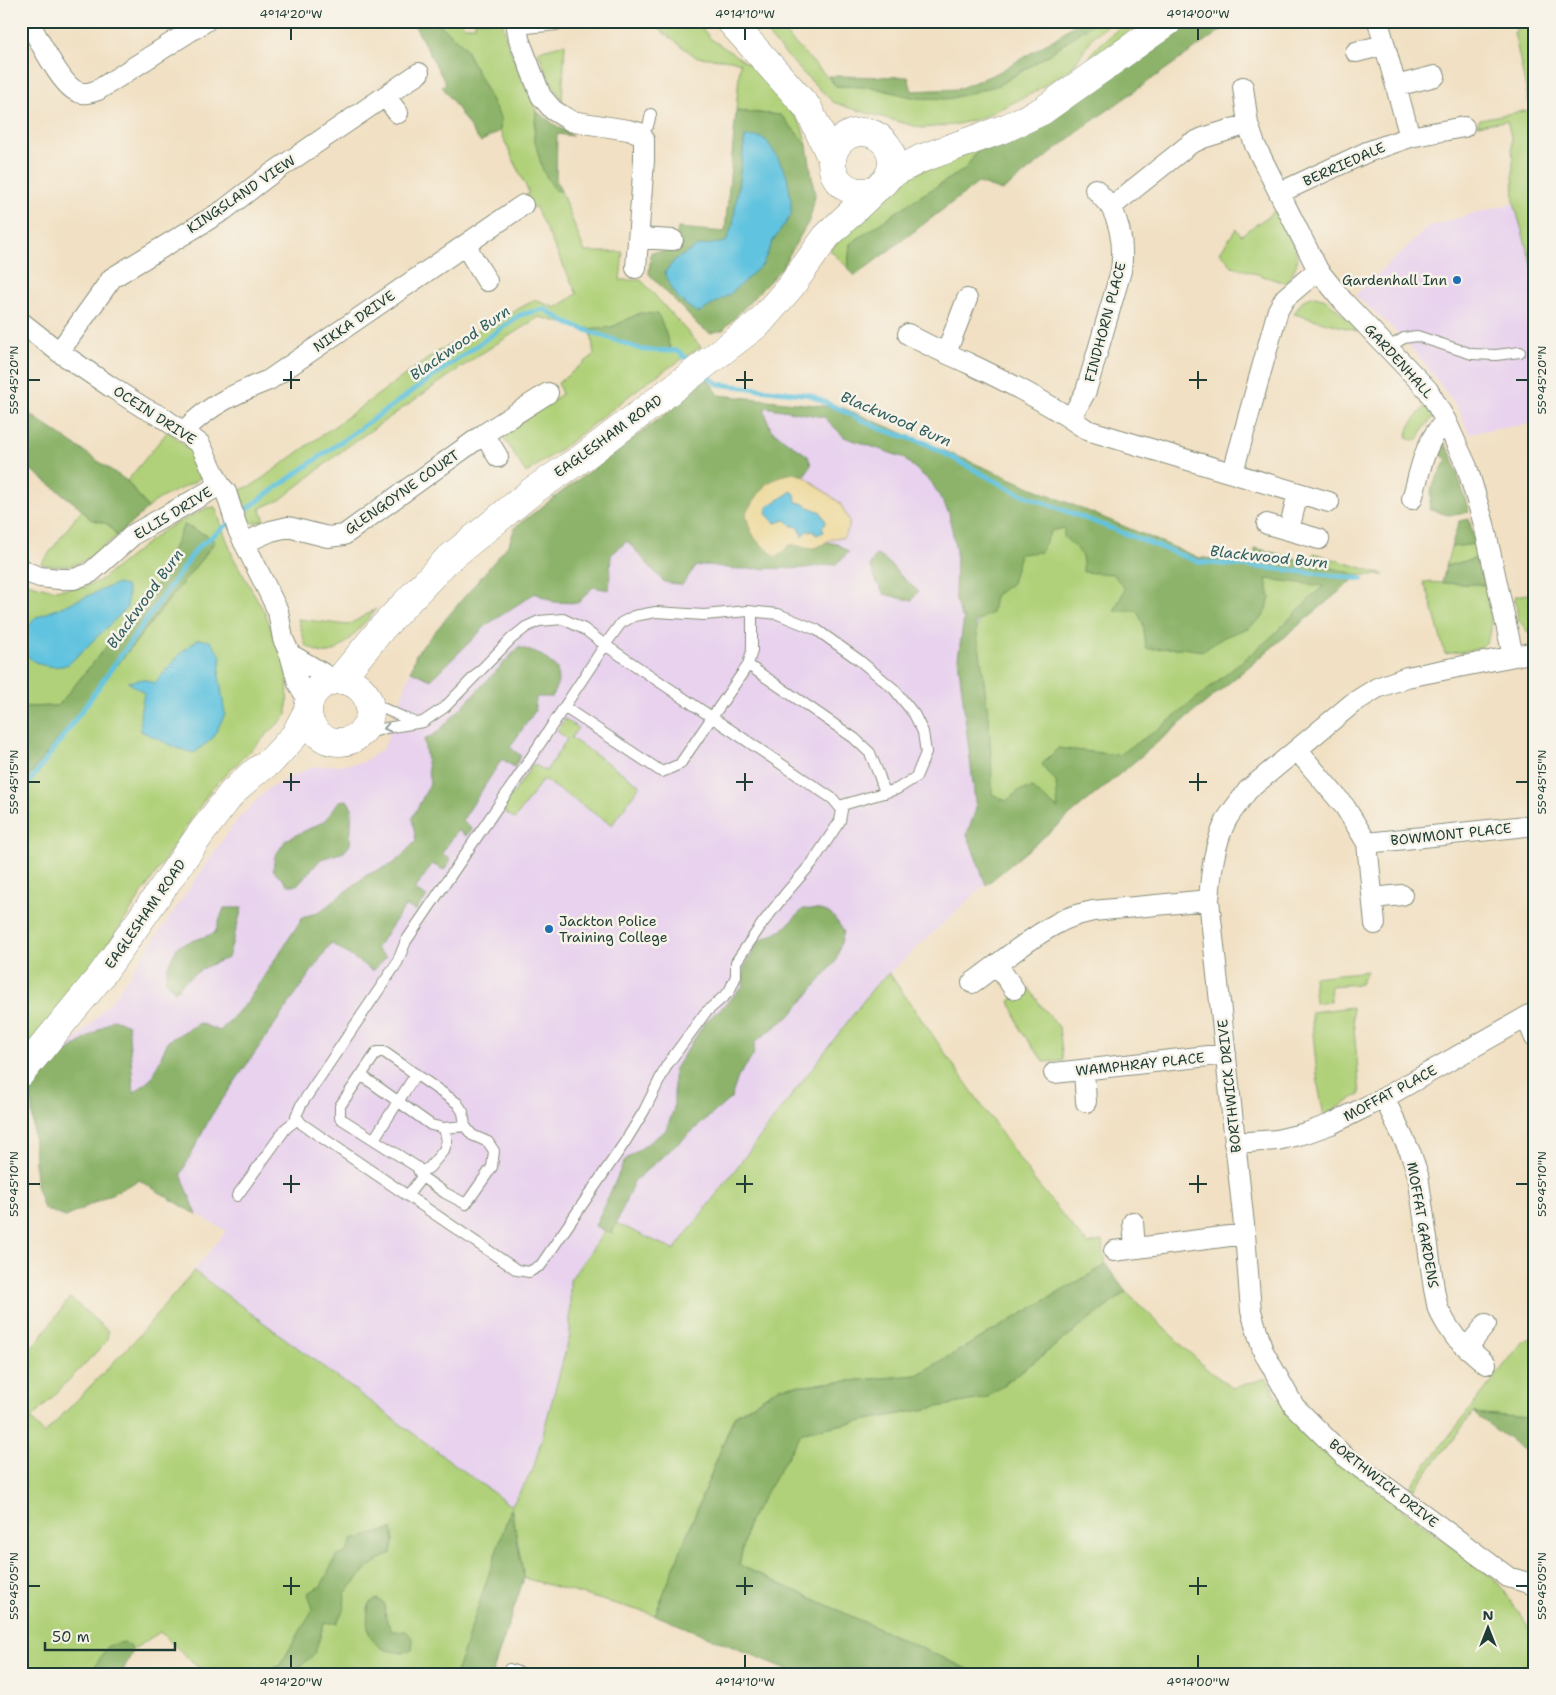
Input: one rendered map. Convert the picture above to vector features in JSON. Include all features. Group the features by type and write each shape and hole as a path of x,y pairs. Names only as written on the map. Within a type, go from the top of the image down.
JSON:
{"main road":[{"path":"730,21 808,108 840,182 846,187 863,191 884,181 920,159 1006,128 1042,111 1169,21"},
{"path":"808,108 872,134 885,143 890,150 892,159 891,168 884,181 826,237"},
{"path":"826,237 833,208 834,150 846,136 855,133 872,134 930,144 960,144"},
{"name":"EAGLESHAM ROAD","path":"337,680 382,628 446,561 535,489 582,458 759,323 791,286 826,237"},
{"path":"272,760 350,739 368,724 371,710 368,700 368,665 382,628"},
{"path":"272,760 295,736 313,692 320,685 337,680 357,684 368,700"},
{"path":"308,707 309,722 318,734 332,742 350,739"},
{"name":"EAGLESHAM ROAD","path":"21,1073 100,977 232,793 251,775 272,760"}],"street":[{"path":"28,21 63,80 77,92 90,94 206,21"},
{"path":"1378,21 1410,137"},
{"path":"517,25 519,39 541,96 553,110 571,121 628,130 640,133 644,139 636,268"},
{"path":"1356,52 1384,45"},
{"name":"KINGSLAND VIEW","path":"60,352 112,278 224,210 272,172 419,73"},
{"path":"1396,86 1435,76"},
{"name":"GARDENHALL","path":"1243,87 1248,124 1254,145 1318,270 1343,301 1428,390 1446,421 1466,467 1484,524 1513,656"},
{"path":"385,96 398,114"},
{"path":"1095,189 1111,207 1190,144 1248,124"},
{"name":"BERRIEDALE","path":"1279,193 1368,152 1410,137 1464,127"},
{"name":"NIKKA DRIVE","path":"184,431 199,416 233,395 269,380 523,205"},
{"name":"FINDHORN PLACE","path":"1071,418 1086,391 1121,271 1123,252 1121,234 1117,218 1111,207"},
{"path":"639,238 673,240"},
{"path":"465,245 487,281"},
{"path":"1233,472 1278,310 1285,298 1318,270"},
{"path":"946,352 967,299"},
{"name":"OCEIN DRIVE","path":"21,322 60,352 125,397 162,417 200,444 226,492 241,536 278,611 298,683 308,707"},
{"path":"908,334 922,343 946,352 1002,380 1071,418 1087,430 1329,502"},
{"name":"GLENGOYNE COURT","path":"241,536 288,527 328,538 344,535 484,434 548,393"},
{"path":"1412,499 1431,439 1446,421"},
{"path":"484,434 498,457"},
{"name":"ELLIS DRIVE","path":"21,568 40,577 53,578 74,579 90,573 134,534 220,484"},
{"path":"1289,530 1298,493"},
{"path":"1267,524 1319,539"},
{"name":"BORTHWICK DRIVE","path":"1535,652 1407,677 1377,688 1353,703 1248,790 1227,820 1216,849 1210,900 1245,1234 1251,1311 1263,1351 1294,1406 1344,1455 1508,1577 1535,1585"},
{"path":"290,654 337,680"},
{"path":"1297,750 1345,807 1367,843 1375,924"},
{"name":"BOWMONT PLACE","path":"1367,843 1535,825"},
{"path":"1373,898 1402,895"},
{"path":"972,983 1036,936 1056,923 1074,916 1093,911 1210,900"},
{"path":"997,965 1014,989"},
{"path":"1530,1014 1535,1038"},
{"name":"MOFFAT PLACE","path":"1234,1143 1277,1140 1306,1133 1331,1124 1384,1098 1530,1014"},
{"name":"WAMPHRAY PLACE","path":"1054,1073 1226,1054"},
{"path":"1084,1071 1086,1102"},
{"name":"MOFFAT GARDENS","path":"1384,1098 1411,1154 1418,1175 1438,1309 1447,1325 1467,1348 1486,1364"},
{"path":"1133,1222 1135,1248"},
{"path":"1114,1251 1245,1234"},
{"path":"1467,1348 1486,1324"}],"lane":[{"path":"517,25 557,26"},
{"path":"640,133 648,126 651,114"},
{"path":"1388,347 1404,338 1417,336 1472,354 1496,355 1520,352"},
{"path":"350,739 386,728 423,722 444,707 511,639 526,627 539,621 563,619 584,629 604,645 833,799 842,810 840,821 812,863 762,924 736,962 736,976 729,992 705,1013 667,1066 644,1111 625,1142 541,1265 529,1272 516,1270 302,1124 296,1116 301,1105 397,963 406,941 604,645 621,624 634,616 656,612 704,615 752,612 778,614 817,630 859,660 894,689 914,714 923,732 926,753 916,778 897,789 839,806"},
{"path":"564,707 662,772 680,764 748,665 752,650 752,612"},
{"path":"748,665 854,738 870,753 885,793"},
{"path":"368,700 416,723"},
{"path":"377,1052 384,1052 458,1103 463,1112 466,1126 472,1135 488,1142 494,1151 492,1167 466,1204 445,1193 421,1174 418,1167 340,1118 340,1106 361,1075 377,1052"},
{"path":"374,1139 416,1074"},
{"path":"361,1075 431,1125 444,1128 466,1126"},
{"path":"237,1196 286,1128 298,1119"},
{"path":"408,1195 421,1174 444,1150 446,1141 444,1128"},
{"path":"508,1669 524,1674"}],"shaded area":[{"path":"1514,203 1535,276 1535,423 1469,433 1459,410 1425,364 1394,329 1355,295 1428,227"},
{"name":"Jackton Police Training College","path":"707,378 719,395 843,408 1003,476 999,872 874,987 674,1250 613,1222 570,1280 570,1335 533,1470 511,1507 194,1271 226,1231 139,1180 66,1217 44,1209 36,1185 31,1089 113,999 236,821 269,788 311,767 362,763 384,748 416,654 509,544 515,527 671,410"}],"green space":[{"path":"412,21 436,21 464,46 501,119 500,131 480,142 442,86 446,84"},
{"path":"436,21 460,21 465,26 475,26 475,21 502,21 509,47 536,111 534,139 555,190 561,191 585,252 623,252 620,280 641,280 701,347 648,381 565,446 526,473 502,435 562,394 558,383 594,355 591,331 643,350 671,350 640,313 615,326 594,329 539,317 479,355 347,447 280,500 260,508 265,520 255,523 249,521 240,490 253,485 437,352 535,300 556,308 577,294 535,206 532,208 524,196 529,193 500,131 501,119 464,46"},
{"path":"655,21 696,21 711,39 756,69 801,125 807,145 781,115 736,111 740,63 731,60 696,57 656,27"},
{"path":"755,21 773,21 836,86 871,87 916,98 999,85 1045,57 1096,21 1112,21 1093,37 1072,68 1031,94 981,118 954,125 922,128 833,102 802,72"},
{"path":"1079,21 1096,21 1045,57 999,85 949,99 916,98 871,87 836,86 828,76 908,77 912,91 958,89 997,73 1053,40"},
{"path":"1127,21 1143,21 1089,60 1093,51"},
{"path":"1190,21 1234,21 1091,122 1002,191 978,183 855,276 848,268 850,244 914,200 964,170 979,149 1092,92"},
{"path":"1513,21 1531,21 1535,29 1535,102 1529,103 1514,32 1517,31"},
{"path":"565,44 562,101 547,74 538,51"},
{"path":"1535,109 1535,276 1514,203 1512,140 1507,121 1477,125 1480,119"},
{"path":"536,111 573,136 557,134 556,179 561,191 555,190 543,171 534,139"},
{"path":"736,111 781,115 807,145 815,196 810,219 781,269 723,330 710,333 699,326 649,274 651,252 674,251 678,228 725,232","holes":["745,137 791,215 773,241 762,265 698,246 726,243 733,224"]},
{"path":"979,149 964,170 914,200 850,244 848,268 830,250 906,177"},
{"path":"1277,210 1297,257 1295,268 1285,283 1232,266 1220,252 1236,229 1241,235"},
{"path":"1315,296 1326,299 1361,332 1294,314 1303,300"},
{"path":"640,313 658,314 671,351 643,350 584,329 612,327"},
{"path":"707,378 719,395 843,408 1199,558 1255,561 1255,548 1359,575 986,885 967,834 976,809 958,658 964,618 961,617 955,597 956,551 949,513 932,483 902,457 844,437 824,417 765,407 771,430 808,456 811,465 804,476 794,473 752,505 756,540 776,556 789,545 812,548 827,542 837,544 849,552 836,564 804,568 734,569 709,565 696,566 682,585 664,582 627,541 611,555 609,590 593,587 578,603 554,602 535,593 488,624 431,680 411,671 416,654 509,544 515,527 671,410","holes":["1064,528 1064,537 1080,552 1083,560 1083,572 1113,574 1125,589 1114,611 1137,611 1143,623 1146,649 1183,648 1203,651 1224,637 1248,628 1263,617 1270,598 1266,579 1323,586 1269,639 1164,725 1119,755 1058,748 1042,764 1056,781 1058,809 1032,788 1020,790 1006,801 992,794 987,708 975,622 992,613 995,596 1012,583 1020,554 1041,552 1051,531"]},
{"path":"1425,406 1434,416 1424,428 1417,441 1406,438 1410,425"},
{"path":"21,408 127,481 148,508 117,536 108,524 90,519 82,509 21,462"},
{"path":"168,431 195,457 201,477 160,499 148,508 127,481"},
{"path":"1440,442 1444,442 1452,456 1469,512 1448,515 1429,509 1432,487 1447,459 1436,452"},
{"path":"1003,476 1199,558 1255,561 1255,548 1311,563 1314,553 1384,575 1359,575 999,872 971,664"},
{"path":"215,507 233,557 265,613 288,671 287,715 212,788 88,975 21,1057 21,786 215,542 208,536 184,525 157,584 58,706 21,707 21,586 24,582 53,590 84,587 99,581 165,529 207,508"},
{"path":"82,509 90,519 108,524 117,536 90,557 74,564 54,566 41,564"},
{"path":"1469,519 1475,544 1451,547 1459,521"},
{"path":"184,525 208,536 215,542 21,786 21,707 58,706 157,584"},
{"path":"1475,544 1478,558 1446,566 1451,547"},
{"path":"876,555 885,559 918,591 912,601 884,594 876,581 870,564"},
{"path":"1478,558 1485,585 1442,583 1446,566"},
{"path":"1423,582 1485,585 1490,611 1491,630 1489,638 1484,644 1477,649 1445,654 1429,595"},
{"path":"1535,593 1535,633 1528,632 1518,619 1515,596"},
{"path":"376,609 347,641 335,651 323,653 306,646 298,619 348,625"},
{"path":"519,647 541,655 557,668 558,682 552,697 536,697 535,711 510,747 521,756 514,767 502,759 462,821 472,829 466,836 458,830 442,853 451,860 444,870 432,864 415,890 427,897 415,911 406,905 376,949 386,957 373,971 331,943 211,1116 181,1174 197,1215 139,1180 66,1217 44,1209 36,1185 31,1089 61,1056 114,1019 128,1025 134,1093 152,1078 168,1041 199,1023 220,1031 247,1002 303,917 319,912 367,875 394,863 416,841 412,818 430,784 424,740 438,732"},
{"path":"565,719 578,728 571,738 640,785 612,825 543,779 515,819 502,810 533,764 546,771 567,739 557,731"},
{"path":"347,800 352,808 350,845 344,852 321,859 297,885 288,885 273,870 275,856 286,840 325,821 339,801"},
{"path":"224,908 242,908 228,958 199,971 175,991 165,980 169,963 178,946 215,933"},
{"path":"803,909 824,911 832,915 844,932 836,961 792,1014 755,1042 753,1056 738,1077 731,1098 634,1181 612,1234 595,1226 625,1160 666,1130 674,1108 674,1070 706,1021 743,986 744,968 759,941 782,930"},
{"path":"1367,971 1360,984 1330,986 1331,1001 1315,1003 1313,977"},
{"path":"889,973 1034,1180 1088,1244 1102,1241 1106,1265 917,1375 780,1387 734,1416 655,1615 524,1578 511,1508 456,1674 205,1674 160,1632 95,1674 21,1674 21,1356 36,1343 70,1298 108,1331 107,1341 31,1419 44,1434 135,1340 194,1271 511,1506 533,1470 570,1335 570,1280 612,1221 674,1250 874,987"},
{"path":"1029,988 1059,1027 1063,1061 1044,1062 1021,1031 1010,1001"},
{"path":"1352,1007 1360,1094 1324,1116 1318,1085 1311,1012"},
{"path":"1106,1265 1126,1292 986,1398 802,1432 748,1523 739,1565 978,1674 799,1674 655,1615 734,1417 780,1387 917,1375"},
{"path":"1126,1292 1209,1371 1233,1388 1266,1378 1282,1404 1313,1441 1496,1580 1535,1636 1535,1674 978,1674 739,1565 748,1523 802,1432 986,1398"},
{"path":"1535,1337 1535,1439 1530,1438 1527,1418 1473,1413 1414,1489 1410,1486 1523,1341"},
{"path":"1473,1413 1527,1418 1530,1438 1535,1439 1535,1455 1532,1456"},
{"path":"511,1507 524,1578 492,1674 456,1674"},
{"path":"392,1529 394,1540 391,1553 369,1567 345,1593 344,1608 337,1623 324,1623 315,1653 302,1665 297,1674 258,1674 280,1665 313,1609 308,1593 321,1586 336,1557 347,1552 352,1540"},
{"path":"377,1599 385,1604 386,1619 392,1631 406,1631 413,1639 412,1649 403,1653 388,1650 380,1647 371,1638 368,1627 369,1603"},
{"path":"124,1642 131,1647 132,1653 121,1674 90,1674 108,1646"}],"sand":[{"path":"794,473 804,476 840,503 849,520 849,528 843,538 834,538 821,546 813,548 789,545 776,557 756,540 750,529 746,512 766,484 781,476"}],"water":[{"path":"745,137 759,137 766,140 776,155 787,176 791,200 791,215 773,241 762,265 730,294 699,313 681,301 670,285 665,272 675,260 698,246 726,242 733,224"},
{"path":"792,491 795,494 796,502 820,511 825,520 825,525 822,527 824,532 816,535 814,531 806,531 802,537 799,527 792,526 786,520 775,523 766,514 767,507"},
{"path":"116,584 126,586 128,593 127,608 69,664 54,667 38,664 32,660 24,648 24,639 28,628 35,618"},
{"path":"198,639 210,641 221,656 219,675 225,714 213,738 194,753 177,748 141,731 140,714 144,693 128,682 143,679 155,683 182,652"}],"waterway":[{"name":"Blackwood Burn","path":"239,515 520,315 544,309 569,324 643,350 678,351 693,364"},
{"name":"Blackwood Burn","path":"705,374 718,384 810,395 881,429 925,443 1014,491 1199,562 1362,579"},
{"name":"Blackwood Burn","path":"21,793 198,547 231,522"}],"place":[{"name":"Gardenhall Inn","path":"1457,280"},
{"name":"Jackton Police Training College","path":"549,929"}]}
